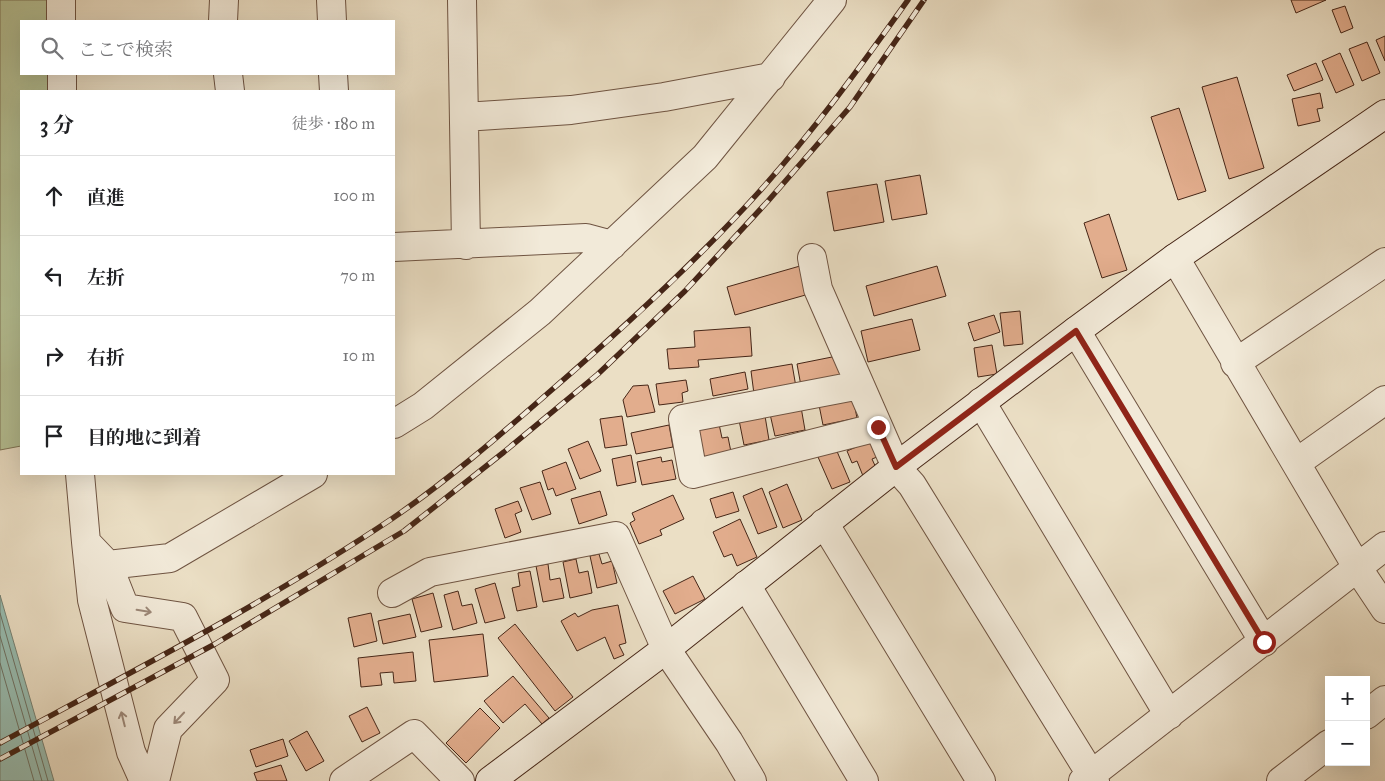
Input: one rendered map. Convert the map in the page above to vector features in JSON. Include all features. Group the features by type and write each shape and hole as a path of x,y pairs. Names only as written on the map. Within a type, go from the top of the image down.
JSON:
{"street":[{"path":"61,0 61,20"},
{"path":"223,20 224,0"},
{"path":"331,0 332,20"},
{"path":"462,0 466,244"},
{"path":"395,423 423,406 532,318 705,157 832,0"},
{"path":"62,75 62,90"},
{"path":"228,75 230,90"},
{"path":"333,75 334,90"},
{"path":"464,116 571,110 664,97 771,76"},
{"path":"490,781 666,649 896,467 1076,331 1175,258 1385,114"},
{"path":"395,247 586,238 612,245"},
{"path":"812,258 818,289 896,467 912,485 1090,779 1385,546"},
{"path":"1175,258 1357,567 1385,609"},
{"path":"1236,364 1385,262"},
{"path":"1076,331 1264,642"},
{"path":"860,385 683,419 693,474 878,427"},
{"path":"1296,463 1385,400"},
{"path":"981,402 1169,715"},
{"path":"80,475 92,600 131,752 144,781"},
{"path":"108,564 170,558 301,477"},
{"path":"824,524 981,781"},
{"path":"392,594 430,572 616,536 666,649 729,742 752,781"},
{"path":"86,542 108,564 125,608 183,617 215,680 168,729 155,781"},
{"path":"746,586 864,781"},
{"path":"1370,712 1385,700"},
{"path":"344,781 414,734 460,781"},
{"path":"1281,781 1325,747"}],"green space":[{"path":"0,0 50,0 51,20 20,20 20,75 51,75 52,90 20,90 20,446 0,450"}],"water":[{"path":"0,595 54,781 0,781"}],"building":[{"path":"1291,0 1326,0 1296,13"},
{"path":"1345,6 1353,28 1341,33 1332,10"},
{"path":"1385,36 1385,61 1376,40"},
{"path":"1367,42 1380,73 1362,81 1349,49"},
{"path":"1340,53 1354,85 1336,93 1322,61"},
{"path":"1316,63 1323,80 1294,91 1287,75"},
{"path":"1237,77 1264,168 1229,179 1202,87"},
{"path":"1320,93 1323,108 1317,109 1320,121 1298,126 1292,99"},
{"path":"1179,108 1206,191 1178,200 1151,117"},
{"path":"920,175 927,214 892,220 885,181"},
{"path":"877,184 884,222 834,231 827,192"},
{"path":"1109,214 1127,270 1102,278 1084,223"},
{"path":"800,266 809,294 735,315 727,287"},
{"path":"937,266 946,296 874,316 866,286"},
{"path":"1020,311 1023,344 1004,346 1000,313"},
{"path":"994,315 1000,332 974,341 968,323"},
{"path":"912,319 920,350 868,362 861,331"},
{"path":"750,327 752,356 698,360 699,367 669,369 667,349 695,347 694,331"},
{"path":"992,345 997,374 978,377 974,348"},
{"path":"837,356 842,378 801,386 797,364"},
{"path":"792,364 796,387 754,394 751,371"},
{"path":"745,372 748,389 713,396 710,379"},
{"path":"686,380 688,391 682,393 683,402 659,405 656,384"},
{"path":"648,385 655,412 627,417 623,400 633,386"},
{"path":"853,398 857,418 823,425 819,405"},
{"path":"801,407 805,430 775,436 770,414"},
{"path":"622,416 627,445 605,448 600,419"},
{"path":"765,416 769,440 744,445 739,420"},
{"path":"719,424 722,438 728,437 731,452 704,458 697,429"},
{"path":"669,425 673,447 636,454 631,433"},
{"path":"588,441 601,471 580,479 568,449"},
{"path":"870,441 877,457 872,459 877,470 863,476 857,461 852,463 847,451"},
{"path":"836,449 850,482 832,489 818,457"},
{"path":"631,455 636,482 617,486 612,459"},
{"path":"661,457 662,462 672,460 676,479 642,485 637,462"},
{"path":"566,462 576,489 556,496 553,488 548,490 542,471"},
{"path":"540,482 551,514 532,520 520,488"},
{"path":"787,484 802,520 783,528 769,492"},
{"path":"762,488 777,527 758,534 743,496"},
{"path":"600,491 607,515 579,524 571,499"},
{"path":"733,492 739,511 716,518 710,499"},
{"path":"673,495 684,519 660,530 662,535 639,544 630,523 635,520 632,513"},
{"path":"518,501 522,511 515,514 521,532 505,538 495,509"},
{"path":"740,519 757,557 737,566 732,554 724,557 713,532"},
{"path":"599,554 602,564 612,561 617,583 597,588 590,556"},
{"path":"576,559 579,573 588,571 592,593 570,598 563,562"},
{"path":"548,564 550,580 560,578 564,598 543,602 536,566"},
{"path":"530,571 537,607 517,611 512,588 520,586 518,573"},
{"path":"693,576 705,599 675,614 663,591"},
{"path":"495,583 505,618 485,623 475,589"},
{"path":"458,591 462,606 472,604 477,623 453,630 444,595"},
{"path":"433,593 442,627 421,632 412,599"},
{"path":"618,605 626,643 619,645 624,655 614,659 605,637 577,651 561,621 575,613 578,617 592,610"},
{"path":"371,613 377,641 354,647 348,618"},
{"path":"410,614 416,637 383,644 378,621"},
{"path":"515,624 573,697 555,711 498,638"},
{"path":"483,634 488,676 434,682 429,640"},
{"path":"413,652 416,681 394,683 393,672 380,673 382,685 361,687 358,658"},
{"path":"513,676 549,718 542,724 525,704 503,723 484,701"},
{"path":"367,707 380,733 362,742 349,716"},
{"path":"480,708 500,728 466,763 446,743"},
{"path":"307,731 324,761 306,771 289,741"},
{"path":"283,739 288,756 256,767 250,750"},
{"path":"281,765 287,781 257,781 254,773"}],"railway":[{"path":"0,743 200,635 298,578 393,518 472,458 629,322 733,220 817,123 908,0"},
{"path":"0,759 215,644 404,531 504,452 598,374 685,291 768,201 850,107 924,0"}],"route":[{"path":"878,427 896,467 1076,331 1264,642"}]}
